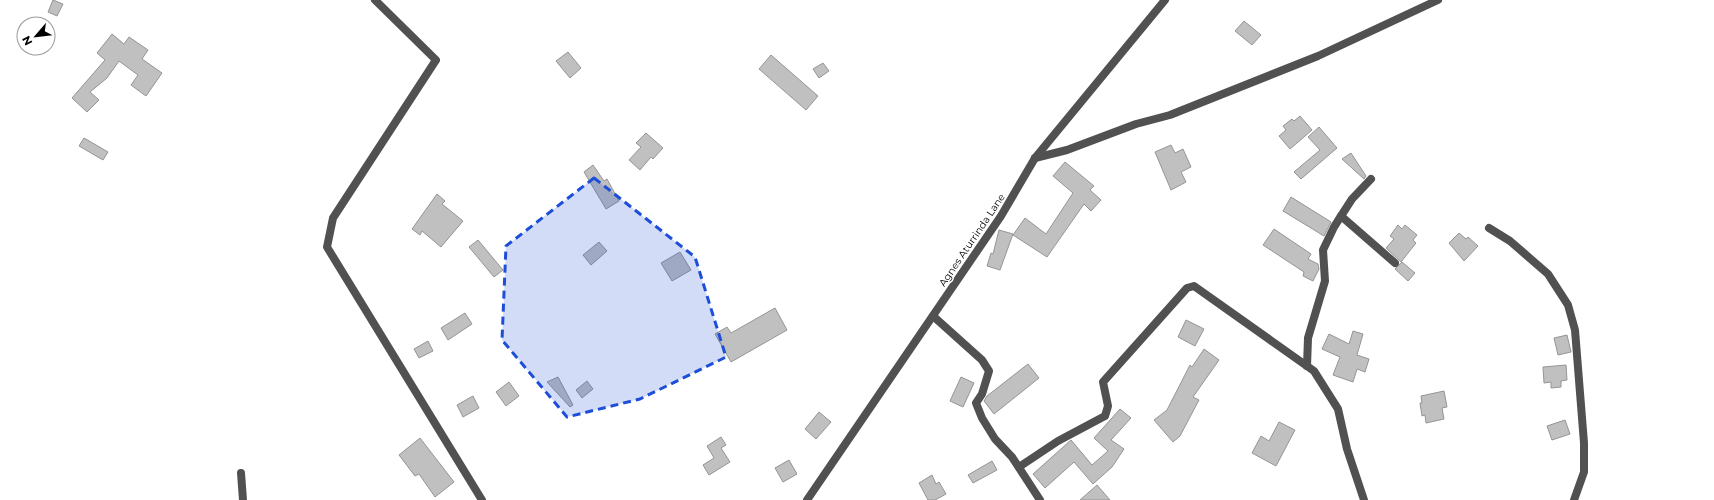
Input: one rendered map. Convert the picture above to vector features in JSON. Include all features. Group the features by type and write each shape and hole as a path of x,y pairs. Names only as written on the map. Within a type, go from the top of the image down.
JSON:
{"street":[{"path":"375,0 436,60 333,218 327,247 482,500"},
{"name":"Agnes Aturrinda Lane","path":"807,500 1001,216 1035,158 1165,0"},
{"path":"1035,158 1067,150 1136,124 1170,115 1318,56 1438,0"},
{"path":"1307,366 1308,338 1325,281 1323,250 1334,227 1352,199 1371,180"},
{"path":"1341,216 1395,263"},
{"path":"1489,228 1510,241 1548,274 1568,305 1575,330 1584,443 1584,472 1574,500"},
{"path":"1019,467 1058,441 1105,416 1108,406 1103,382 1187,288 1194,286 1314,371 1338,409 1347,449 1364,500"},
{"path":"933,316 982,360 989,371 982,394 976,403 982,418 995,439 1012,457 1040,500"},
{"path":"241,473 243,500"}],"highlighted area":[{"path":"594,178 695,257 726,357 640,399 567,417 502,340 506,246"}],"building":[{"path":"53,0 63,4 57,16 48,12"},
{"path":"1244,21 1261,35 1252,45 1235,31"},
{"path":"112,34 124,44 129,37 148,50 142,59 162,73 146,96 131,85 138,75 119,61 107,78 90,92 99,100 87,112 72,98 105,60 97,53"},
{"path":"568,52 581,68 570,78 556,61"},
{"path":"771,55 818,96 806,110 759,69"},
{"path":"823,63 829,71 819,78 813,69"},
{"path":"1300,116 1312,130 1290,149 1279,136 1286,130 1283,126 1292,119 1294,121"},
{"path":"1319,127 1337,148 1301,179 1294,172 1320,150 1308,137"},
{"path":"646,133 663,148 653,159 651,157 640,170 629,160 641,147 636,143"},
{"path":"84,138 108,152 103,160 79,146"},
{"path":"1171,145 1175,153 1183,149 1191,167 1181,172 1186,182 1171,190 1155,152"},
{"path":"1351,153 1366,176 1364,179 1342,159"},
{"path":"1065,162 1094,186 1090,190 1101,200 1091,211 1084,204 1047,257 1013,235 1025,218 1046,234 1073,193 1053,176"},
{"path":"593,165 604,181 607,179 619,201 606,209 584,172"},
{"path":"437,194 445,201 442,204 463,221 441,247 422,231 420,235 412,229"},
{"path":"1291,197 1331,222 1324,236 1283,211"},
{"path":"1398,225 1402,229 1405,225 1417,235 1413,240 1416,243 1401,262 1386,248 1394,239 1390,236"},
{"path":"1274,229 1311,254 1308,259 1318,264 1319,269 1313,281 1303,276 1304,272 1263,245"},
{"path":"999,230 1013,234 1000,270 987,266 991,253 993,254"},
{"path":"1459,233 1466,239 1468,237 1478,246 1464,261 1449,243"},
{"path":"478,240 503,270 494,277 469,247"},
{"path":"599,242 607,251 591,265 583,255"},
{"path":"680,252 691,270 672,281 661,263"},
{"path":"1402,262 1415,273 1408,281 1395,269"},
{"path":"775,308 787,330 731,362 715,334 727,327 731,333"},
{"path":"465,313 472,324 448,340 441,328"},
{"path":"1186,320 1204,329 1195,346 1178,337"},
{"path":"1353,331 1363,334 1357,355 1369,359 1365,372 1357,369 1353,382 1333,375 1340,357 1322,349 1329,334 1349,344"},
{"path":"1567,335 1571,352 1558,355 1554,338"},
{"path":"428,341 433,351 419,358 414,349"},
{"path":"1204,349 1219,360 1193,397 1199,400 1180,436 1173,442 1154,420 1167,410 1190,365 1192,367"},
{"path":"1028,364 1039,378 994,414 984,401 987,396"},
{"path":"1566,365 1567,380 1561,381 1561,387 1551,388 1551,382 1544,383 1543,367"},
{"path":"558,377 573,405 570,407 547,382"},
{"path":"961,377 974,383 963,407 950,401"},
{"path":"587,381 593,389 582,398 576,390"},
{"path":"509,382 519,396 506,406 496,392"},
{"path":"1444,391 1447,407 1442,408 1444,419 1426,423 1425,415 1422,416 1420,403 1422,403 1421,396"},
{"path":"473,396 479,408 463,417 457,405"},
{"path":"1120,409 1131,418 1111,440 1124,449 1112,467 1093,484 1074,462 1045,488 1033,474 1071,440 1092,465 1108,451 1094,438"},
{"path":"819,412 831,422 816,439 805,429"},
{"path":"1565,420 1570,434 1552,440 1547,426"},
{"path":"1279,422 1295,430 1276,466 1252,453 1261,436 1269,441"},
{"path":"721,437 726,445 721,448 730,462 709,475 703,465 714,458 707,446"},
{"path":"420,438 454,482 435,497 419,474 415,476 399,455"},
{"path":"789,460 797,474 783,482 775,468"},
{"path":"992,461 997,470 973,483 968,475"},
{"path":"932,475 936,484 939,482 946,494 935,500 928,500 919,483"},
{"path":"1097,485 1110,500 1080,500"}]}
